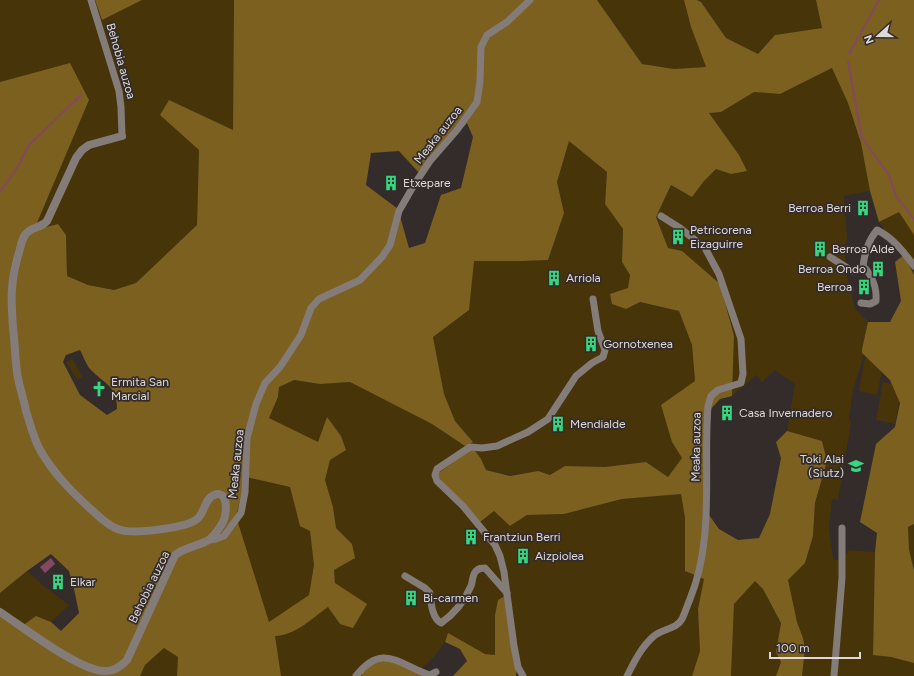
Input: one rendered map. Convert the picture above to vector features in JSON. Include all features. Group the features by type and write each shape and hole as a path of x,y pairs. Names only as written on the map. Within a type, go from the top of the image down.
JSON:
{"street":[{"name":"Behobia auzoa","path":"0,612 64,655 87,667 98,671 114,670 127,660 175,555 182,550 210,540 222,524 227,510 226,501 219,494 210,498 202,515 190,524 157,530 129,532 119,530 107,523 67,488 47,462 38,446 30,426 18,378 12,314 12,289 16,264 24,236 33,227 43,226 47,221 76,158 82,150 89,145 122,136 122,107 119,91 91,0"},
{"name":"Meaka auzoa","path":"210,540 224,536 241,513 245,492 247,438 256,404 265,383 280,367 301,335 311,308 319,299 360,280 390,245 399,211 418,179 430,161 458,130 477,102 480,81 481,47 487,35 507,22 530,0"},
{"name":"Meaka auzoa","path":"626,676 641,651 653,636 677,626 682,619 695,588 702,558 705,520 708,406 711,396 718,390 741,383 743,374 741,339 720,274 706,248 680,228 661,216"},
{"path":"830,257 852,271 859,269 863,266 866,248 872,235 877,230 903,250 914,266"},
{"path":"861,303 870,304 876,301 873,280 863,266"},
{"path":"523,676 518,667 500,556 495,545 463,506 437,481 435,476 437,469 470,446 482,448 497,446 528,432 548,419 576,376 592,363 603,357 605,350 598,331 593,299"},
{"path":"834,676 841,586 842,528"},
{"path":"405,576 425,588 430,593 431,604 435,616 437,621 441,623 446,620 460,605 471,585 475,572 480,568 484,568 507,593"},
{"path":"356,676 362,669 374,660 380,658 398,660 430,675 436,672"}],"shaded area":[{"path":"0,0 95,0 102,20 142,0 234,0 233,131 169,100 161,115 199,150 197,225 136,283 114,290 88,285 67,276 66,235 58,224 34,230 89,100 70,63 0,82"},
{"path":"95,0 142,0 102,20"},
{"path":"234,0 597,0 642,64 674,69 706,67 691,27 684,0 697,0 701,2 726,38 758,54 775,35 822,28 816,0 914,0 914,235 899,212 879,222 870,191 861,143 848,103 832,68 780,94 754,92 721,112 709,113 739,155 747,171 731,174 716,169 704,181 692,197 671,185 656,217 668,248 682,251 720,284 734,336 732,396 720,399 710,410 707,512 719,529 738,540 759,538 770,514 781,458 776,442 787,431 822,441 827,461 815,503 813,536 805,563 788,580 797,622 803,638 805,649 802,676 776,676 781,662 776,652 781,623 763,589 755,581 734,604 731,676 692,676 700,651 698,609 704,579 685,571 685,518 681,494 622,499 564,514 527,515 510,526 494,511 480,522 443,484 437,474 473,448 481,459 486,470 510,476 538,471 550,475 565,466 605,467 646,462 668,477 682,458 672,442 661,405 695,381 692,345 679,311 640,302 626,309 612,304 610,294 628,288 630,275 622,262 623,229 605,204 607,172 569,141 557,182 564,213 548,260 474,261 469,310 433,337 444,394 455,421 473,442 465,446 432,424 350,382 320,384 294,380 279,387 278,397 269,418 318,442 327,417 341,436 346,450 330,460 325,480 333,507 336,528 352,544 355,558 334,570 335,583 367,604 353,628 340,624 328,607 297,630 275,636 281,676 177,676 178,657 164,648 145,665 140,676 0,676 0,612 22,626 36,616 51,622 61,631 79,613 69,571 51,554 0,593 0,82 70,63 89,100 34,230 58,224 66,235 67,276 88,285 114,290 136,283 197,225 199,150 160,115 169,100 233,130","holes":["467,123 473,137 461,188 441,195 425,243 409,248 398,209 366,185 371,153 399,151 420,174","80,350 90,369 112,390 115,395 117,409 107,415 80,395 63,362 66,355","246,477 290,487 300,526 310,531 314,565 309,595 269,622 236,516"]},
{"path":"597,0 684,0 691,27 706,67 674,69 642,64"},
{"path":"697,0 816,0 822,28 775,35 758,54 726,38 701,2"},
{"path":"832,68 848,103 861,143 870,191 844,196 847,238 845,252 846,271 855,309 868,322 862,349 863,358 853,390 849,419 851,423 838,500 832,499 829,528 833,559 842,562 849,550 875,552 873,655 891,657 914,663 914,676 802,676 805,649 787,580 805,563 813,536 815,503 827,461 822,441 787,431 795,384 775,370 761,383 761,380 756,375 732,396 734,336 682,251 668,248 656,217 671,185 692,197 704,181 716,169 731,174 739,155 709,113 721,112 754,92 780,94"},
{"path":"569,140 607,172 605,204 623,229 622,262 630,275 628,289 610,294 626,309 640,302 679,311 692,345 695,381 672,442 682,458 668,477 646,462 605,467 565,466 550,475 538,471 511,475 486,470 481,459 480,522 494,511 510,526 527,515 564,514 622,499 681,494 685,518 685,571 704,579 698,609 700,651 692,676 524,676 495,615 495,655 485,654 448,634 437,653 420,669 361,673 362,676 281,676 274,636 328,607 340,624 334,570 352,544 336,528 333,507 325,480 330,460 327,418 318,443 269,418 278,397 279,387 293,380 320,384 350,382 432,424 465,446 473,442 455,421 444,394 433,337 469,310 473,261 548,260 564,213 557,182"},
{"path":"899,211 914,234 914,275 904,255 879,222"},
{"path":"904,255 914,275 914,524 908,527 909,549 914,571 914,663 891,657 873,655 875,552 877,533 860,522 876,444 895,427 900,403 890,380 862,353 862,349 868,322 890,322 901,301 895,262"},
{"path":"865,358 884,360 877,395 859,391"},
{"path":"73,359 82,377 77,380 66,362"},
{"path":"883,382 902,386 895,424 876,420"},
{"path":"246,477 290,487 300,525 310,531 314,565 309,595 269,622 236,516"},
{"path":"914,524 914,571 909,549 908,527"},
{"path":"51,558 55,564 45,573 40,567"},
{"path":"27,571 69,605 51,622 44,620 22,626 0,612 0,593"},
{"path":"755,580 763,589 781,623 776,652 781,662 776,676 731,676 734,603"},
{"path":"505,596 517,668 516,676 453,676 467,661 460,649 445,642 448,633 485,654 495,655 495,615 498,600"},
{"path":"164,648 178,657 177,676 140,676 145,665"},
{"path":"392,660 423,676 362,676 361,673 372,663"}],"waterway":[{"path":"849,54 879,0"},
{"path":"848,62 862,138 889,175 896,196 914,219"},
{"path":"0,192 17,168 29,145 81,95"}],"place":[{"name":"Etxepare","path":"391,183"},
{"name":"Berroa Berri","path":"863,208"},
{"name":"Petricorena Eizaguirre","path":"678,237"},
{"name":"Berroa Alde","path":"820,249"},
{"name":"Berroa Ondo","path":"878,269"},
{"name":"Arriola","path":"554,278"},
{"name":"Berroa","path":"864,287"},
{"name":"Gornotxenea","path":"591,344"},
{"name":"Ermita San Marcial","path":"99,389"},
{"name":"Casa Invernadero","path":"727,413"},
{"name":"Mendialde","path":"558,424"},
{"name":"Toki Alai (Siutz)","path":"856,466"},
{"name":"Frantziun Berri","path":"471,537"},
{"name":"Aizpiolea","path":"523,556"},
{"name":"Elkar","path":"58,582"},
{"name":"Bi-carmen","path":"411,598"}]}
